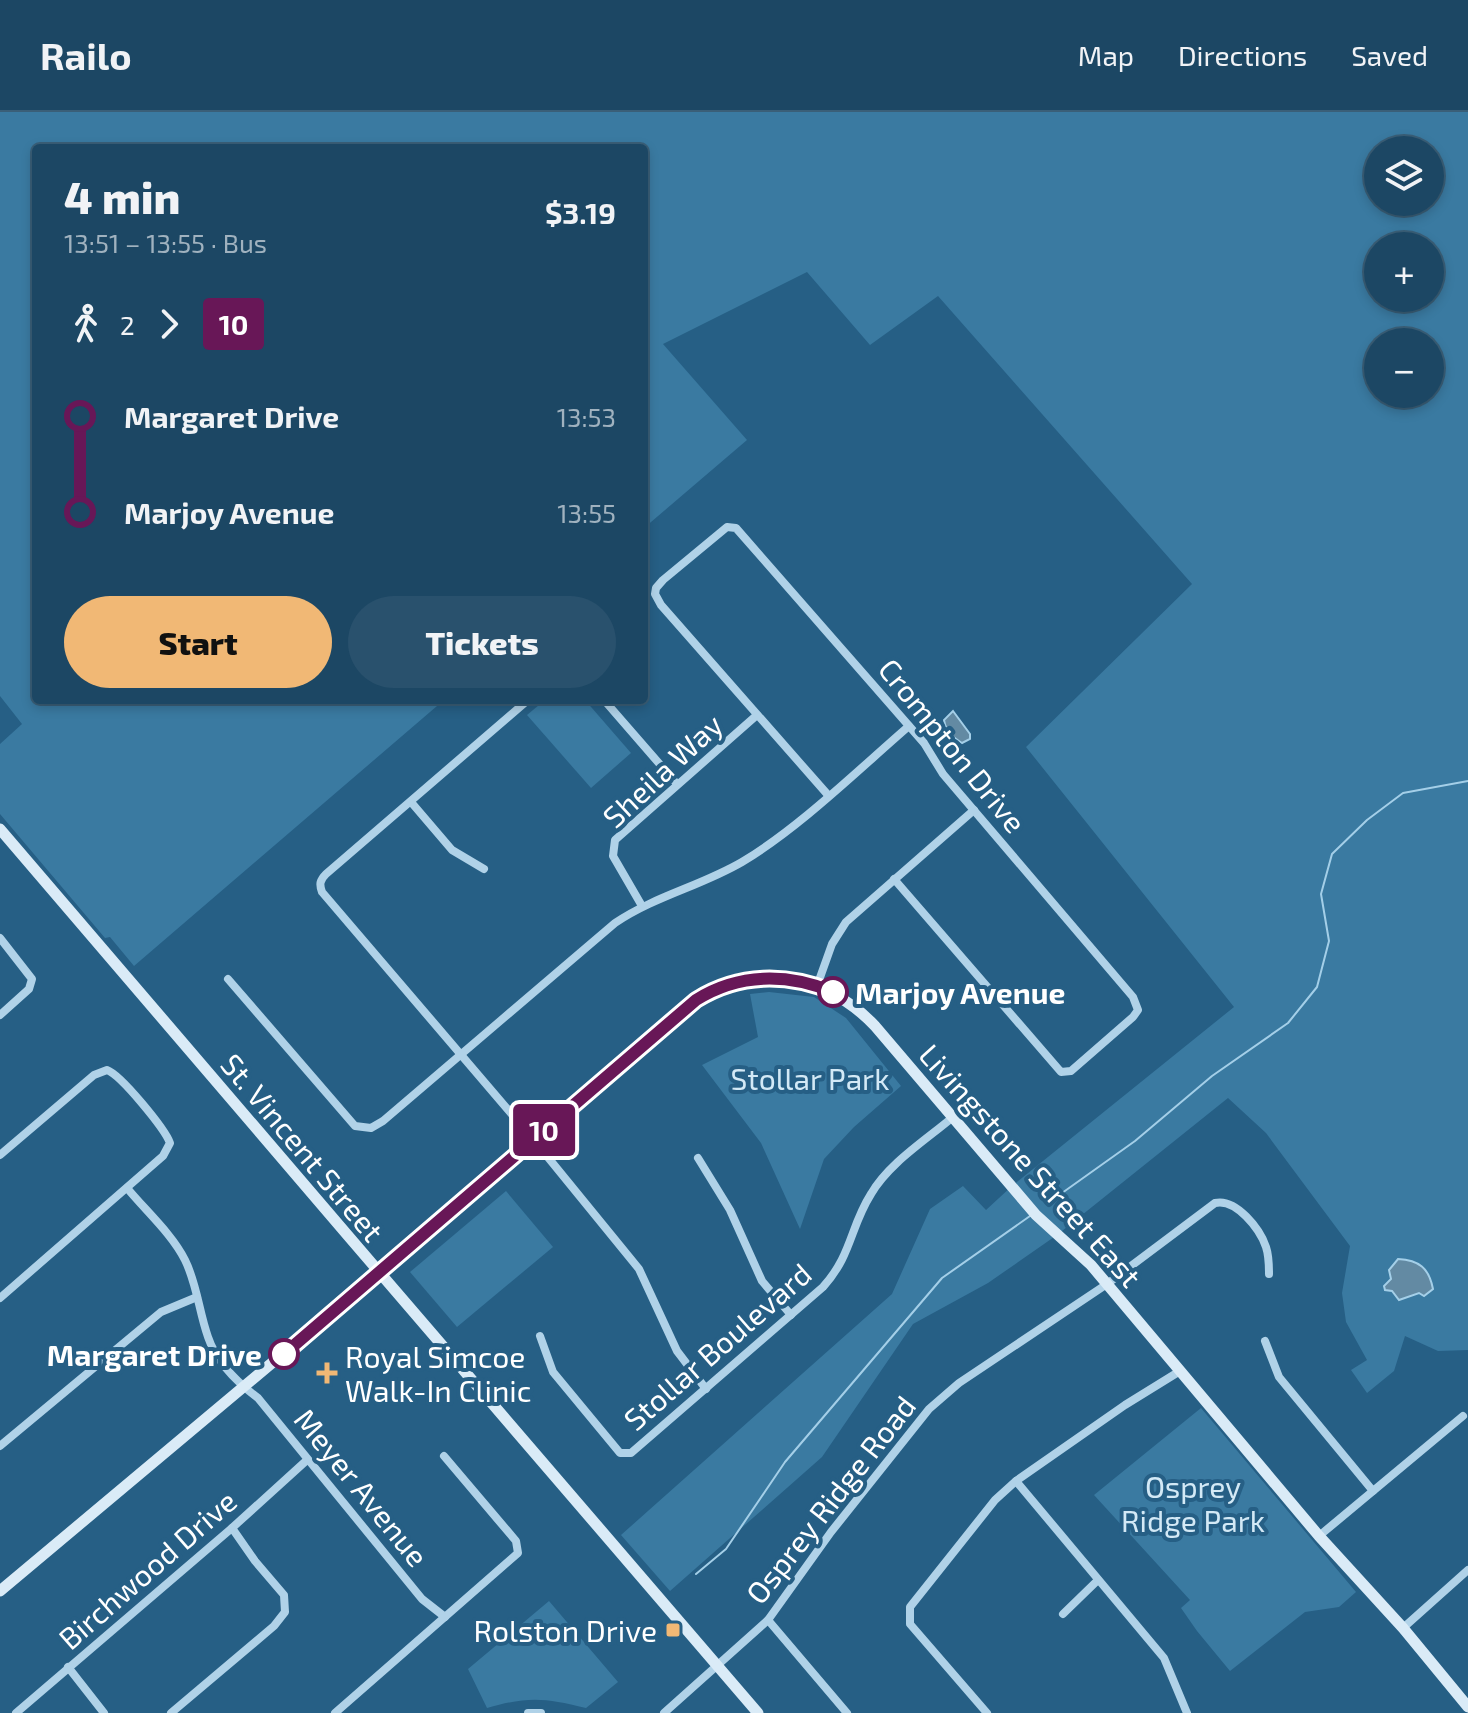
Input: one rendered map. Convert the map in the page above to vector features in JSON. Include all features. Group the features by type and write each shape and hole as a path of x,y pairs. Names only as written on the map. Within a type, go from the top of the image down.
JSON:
{"street":[{"name":"Crompton Drive","path":"828,795 661,605 655,594 663,580 727,527 736,528 924,743 943,774 1137,1003 1138,1010 1077,1066 1066,1073 1055,1068 894,879"},
{"path":"523,704 326,874 320,886 639,1269 677,1351 706,1389"},
{"path":"607,704 677,784"},
{"name":"Sheila Way","path":"642,906 613,856 615,840 757,715"},
{"path":"228,979 355,1126 371,1128 383,1121 600,934 642,906 741,863 767,845 909,726"},
{"path":"411,802 452,850 484,869"},
{"path":"817,986 837,933 852,916 974,810"},
{"name":"St. Vincent Street","path":"0,829 143,993 378,1274 758,1713"},
{"path":"0,938 32,979 29,989 0,1015"},
{"name":"Livingstone Street East","path":"0,1591 708,993 757,978 782,978 817,986 838,995 867,1017 1036,1215 1083,1257 1107,1284 1468,1707"},
{"path":"0,1155 94,1075 107,1070 118,1077 170,1143 163,1156 0,1298"},
{"name":"Stollar Boulevard","path":"540,1336 553,1372 620,1453 636,1450 823,1287 841,1265 865,1203 878,1183 953,1117"},
{"path":"698,1158 730,1210 762,1281 791,1315"},
{"path":"127,1188 182,1255 212,1348 244,1387"},
{"name":"Osprey Ridge Road","path":"717,1665 768,1620 831,1532 929,1409 959,1383 1107,1284 1208,1207 1222,1201 1236,1207 1264,1243 1269,1258 1269,1274"},
{"path":"0,1446 161,1312 197,1297"},
{"path":"1265,1341 1279,1377 1373,1491"},
{"path":"987,1713 910,1624 910,1607 995,1500 1016,1481 1125,1405 1180,1371"},
{"name":"Meyer Avenue","path":"244,1387 258,1398 422,1599 445,1617"},
{"path":"1319,1536 1463,1416"},
{"path":"335,1713 515,1558 519,1547 444,1456"},
{"name":"Birchwood Drive","path":"16,1713 307,1460"},
{"path":"1016,1481 1164,1658 1187,1713"},
{"path":"171,1713 274,1626 285,1612 284,1595 232,1528"},
{"path":"1403,1628 1468,1570"},
{"path":"1063,1614 1098,1580"},
{"path":"768,1620 847,1713"},
{"path":"664,1713 717,1665"},
{"path":"68,1667 104,1713"},
{"path":"528,1713 541,1713"}],"green space":[{"path":"0,112 1468,112 1468,1350 1438,1351 1405,1336 1394,1371 1367,1393 1351,1370 1367,1360 1346,1322 1342,1293 1350,1246 1266,1133 1228,1098 1057,1235 988,1283 913,1324 822,1457 670,1591 621,1535 892,1294 930,1209 963,1186 986,1210 1234,1007 1026,747 1192,584 938,296 870,345 807,272 663,344 747,440 648,525 648,144 32,144 32,704 439,704 134,966 110,937 105,938 0,814 0,744 22,724 0,696"},
{"path":"540,704 588,704 631,753 591,788 527,715"},
{"name":"Stollar Park","path":"769,992 814,997 846,1018 901,1086 854,1127 824,1159 800,1229 761,1143 702,1065 758,1037 750,994"},
{"path":"506,1191 553,1247 457,1327 410,1272"},
{"name":"Osprey Ridge Park","path":"1201,1408 1356,1592 1339,1607 1305,1612 1230,1671 1181,1608 1190,1600 1094,1495"},
{"path":"549,1601 618,1682 586,1708 537,1700 487,1708 468,1669"}],"shaded area":[{"path":"953,711 970,734 970,739 962,743 950,734 945,724 944,720"},
{"path":"1398,1259 1422,1266 1433,1289 1424,1296 1419,1293 1399,1300 1392,1291 1385,1290 1384,1286 1391,1279 1389,1270"}],"waterway":[{"path":"1048,1203 1135,1141 1212,1076 1288,1023 1317,987 1329,941 1321,894 1332,854 1367,820 1403,793 1468,781"},
{"path":"696,1574 726,1549 785,1462 942,1278 1030,1216"}],"bus line":[{"name":"10","path":"284,1354 696,1000 720,987 757,978 794,980 833,992"}],"place":[{"name":"Marjoy Avenue","path":"833,992"},
{"name":"Margaret Drive","path":"284,1354"},
{"name":"Royal Simcoe Walk-In Clinic","path":"327,1373"},
{"name":"Rolston Drive","path":"673,1630"}]}
